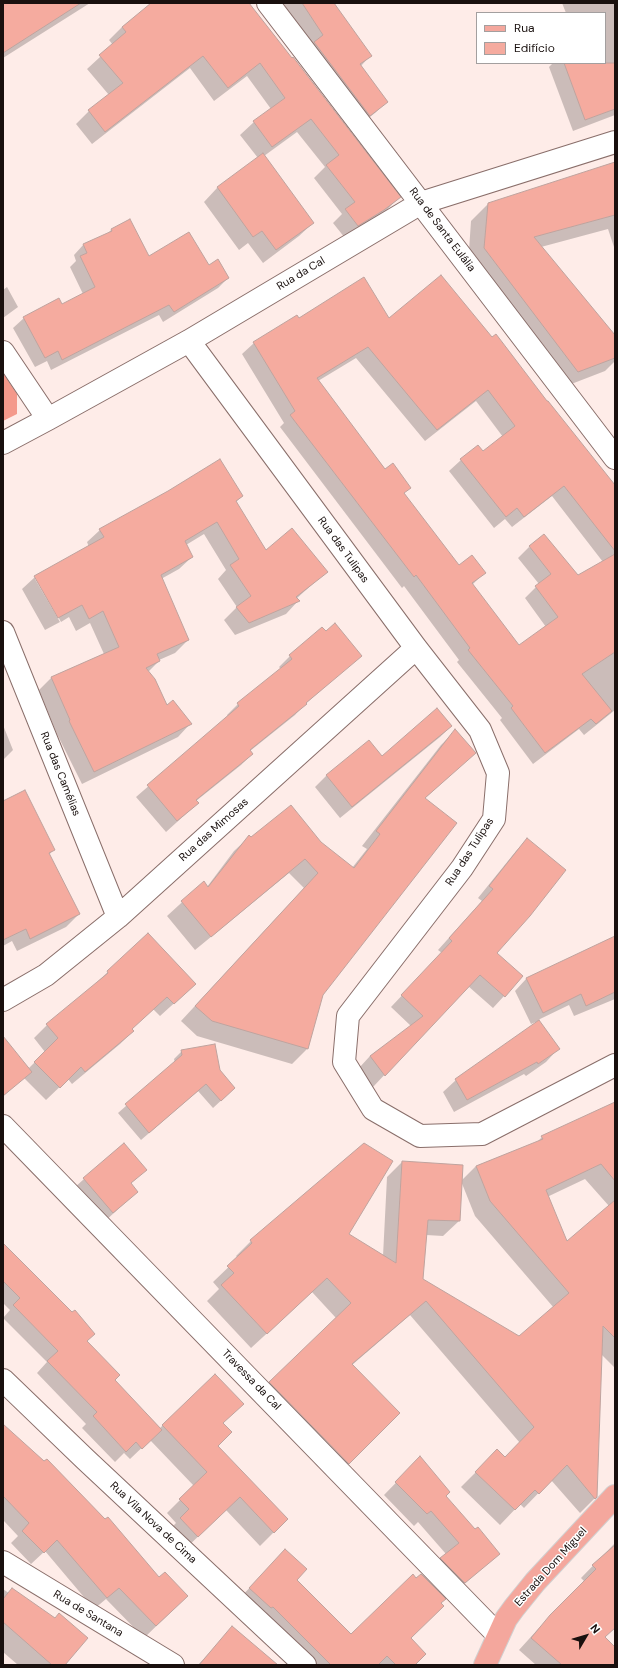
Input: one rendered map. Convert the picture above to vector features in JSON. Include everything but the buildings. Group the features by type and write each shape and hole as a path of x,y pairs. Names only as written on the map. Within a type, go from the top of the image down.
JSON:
{"main road":[{"name":"Estrada Dom Miguel","path":"485,1665 506,1619 535,1582 615,1496"}],"street":[{"name":"Rua de Santa Eulália","path":"268,3 615,458"},
{"name":"Rua da Cal","path":"3,443 189,341 421,203 615,142"},
{"name":"Rua das Tulipas","path":"189,341 416,648 480,730 498,772 494,819 462,868 348,1016 344,1062 372,1109 420,1136 482,1134 615,1065"},
{"path":"3,352 48,419"},
{"name":"Rua das Camélias","path":"3,632 118,917"},
{"name":"Rua das Mimosas","path":"3,1000 46,975 118,917 416,648"},
{"name":"Travessa da Cal","path":"3,1126 498,1635"},
{"name":"Rua Vila Nova de Cima","path":"3,1380 84,1460 305,1665"},
{"name":"Rua de Santana","path":"3,1562 173,1665"}],"shaded area":[{"path":"3,373 17,394 17,414 3,421"}]}
